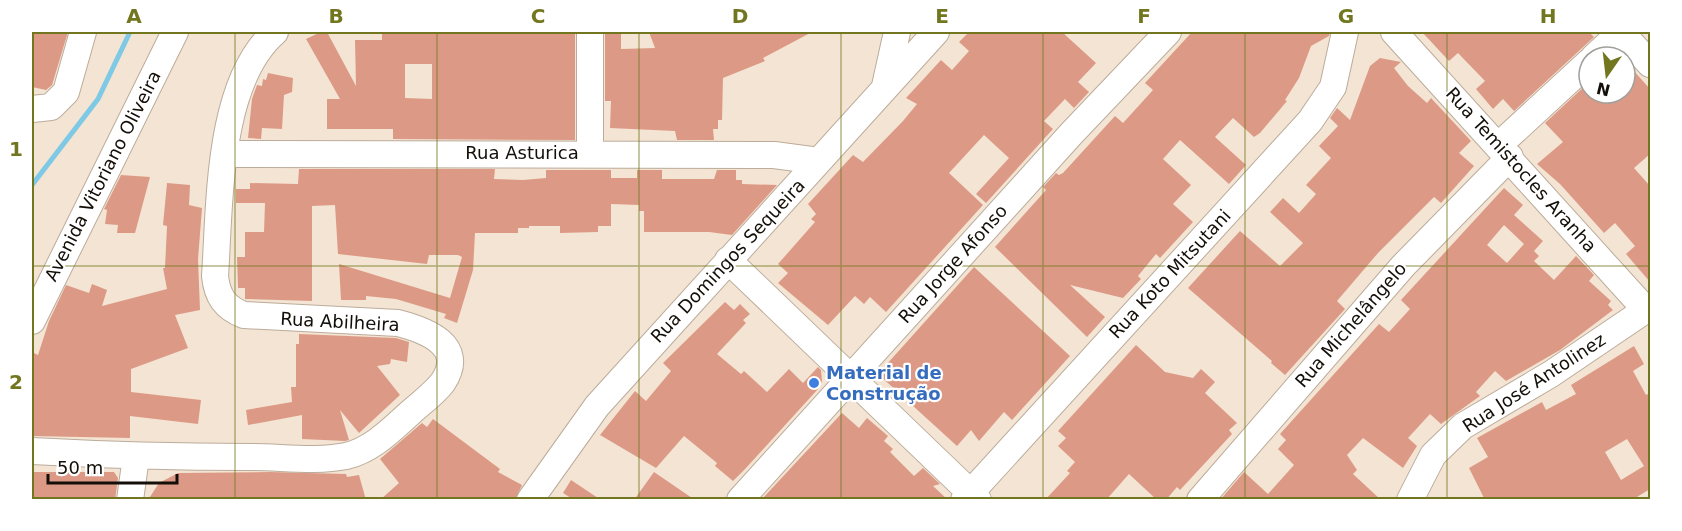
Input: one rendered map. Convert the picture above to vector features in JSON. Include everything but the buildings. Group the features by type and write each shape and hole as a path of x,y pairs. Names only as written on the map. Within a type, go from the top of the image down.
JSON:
{"street":[{"path":"32,109 51,107 66,92 83,32"},
{"name":"Avenida Vitoriano Oliveira","path":"32,321 175,32"},
{"name":"Rua Abilheira","path":"32,451 136,457 333,458 368,448 442,384 449,364 447,347 436,337 419,328 398,322 259,318 234,311 222,301 216,291 214,276 224,154 241,87 251,61 263,42 275,32"},
{"path":"590,32 590,154"},
{"path":"885,86 897,32"},
{"name":"Rua Domingos Sequeira","path":"530,500 597,406 936,32"},
{"name":"Rua Jorge Afonso","path":"740,500 1167,32"},
{"name":"Rua Koto Mitsutani","path":"971,497 1310,122 1333,87 1345,32"},
{"name":"Rua Temistocles Aranha","path":"1394,32 1648,309"},
{"path":"1607,45 1621,32 1650,64"},
{"name":"Rua Michelângelo","path":"1200,500 1504,151 1577,75"},
{"name":"Rua Asturica","path":"224,154 774,155 819,161"},
{"path":"728,260 971,497"},
{"name":"Rua José Antolinez","path":"1410,500 1432,455 1463,426 1551,374 1648,309"},
{"path":"130,500 136,457"}],"waterway":[{"path":"32,185 98,99 130,32"}],"place":[{"name":"Material de Construção","path":"814,383"}]}
